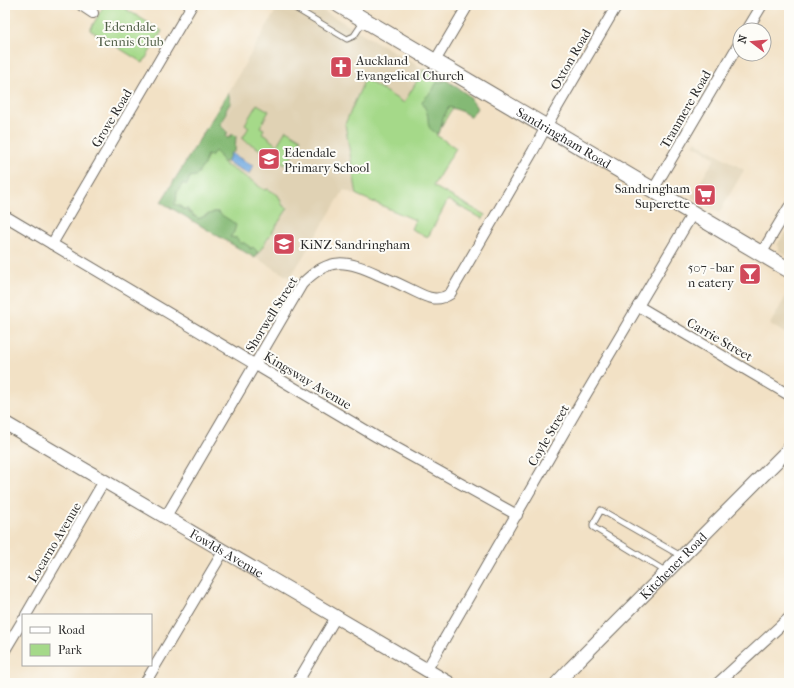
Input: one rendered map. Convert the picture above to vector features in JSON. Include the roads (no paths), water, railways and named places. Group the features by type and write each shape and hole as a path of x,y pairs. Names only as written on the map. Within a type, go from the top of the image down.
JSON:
{"main road":[{"name":"Sandringham Road","path":"339,5 789,270"}],"street":[{"path":"81,5 93,13"},
{"name":"Grove Road","path":"52,244 192,5"},
{"path":"435,61 468,5"},
{"name":"Oxton Road","path":"546,127 617,5"},
{"path":"752,22 762,5"},
{"name":"Tranmere Road","path":"652,190 732,55"},
{"name":"Shorwell Street","path":"165,518 302,284 314,272 325,266 340,263 359,265 432,299 439,299 450,294 546,127"},
{"path":"761,254 789,207"},
{"name":"Coyle Street","path":"426,671 693,213"},
{"name":"Kingsway Avenue","path":"5,216 377,437 517,515"},
{"name":"Carrie Street","path":"638,306 789,395"},
{"name":"Fowlds Avenue","path":"5,423 426,671 449,683"},
{"name":"Kitchener Road","path":"557,683 570,668 789,449"},
{"name":"Locarno Avenue","path":"27,614 104,481"},
{"path":"145,683 223,552"},
{"path":"297,683 336,617"},
{"path":"718,683 789,618"},
{"path":"5,650 22,622"}],"lane":[{"path":"290,5 346,39 354,36 364,20"},
{"path":"666,572 593,527 593,524 601,510 682,557"}],"water":[{"path":"231,153 253,166 249,174 227,162"}],"place":[{"name":"Auckland Evangelical Church","path":"341,67"},
{"name":"Edendale Primary School","path":"269,159"},
{"name":"Sandringham Superette","path":"705,195"},
{"name":"KiNZ Sandringham","path":"284,244"},
{"name":"507 - bar n eatery","path":"750,274"}],"park label":[{"name":"Edendale Tennis Club","path":"130,34"}]}
